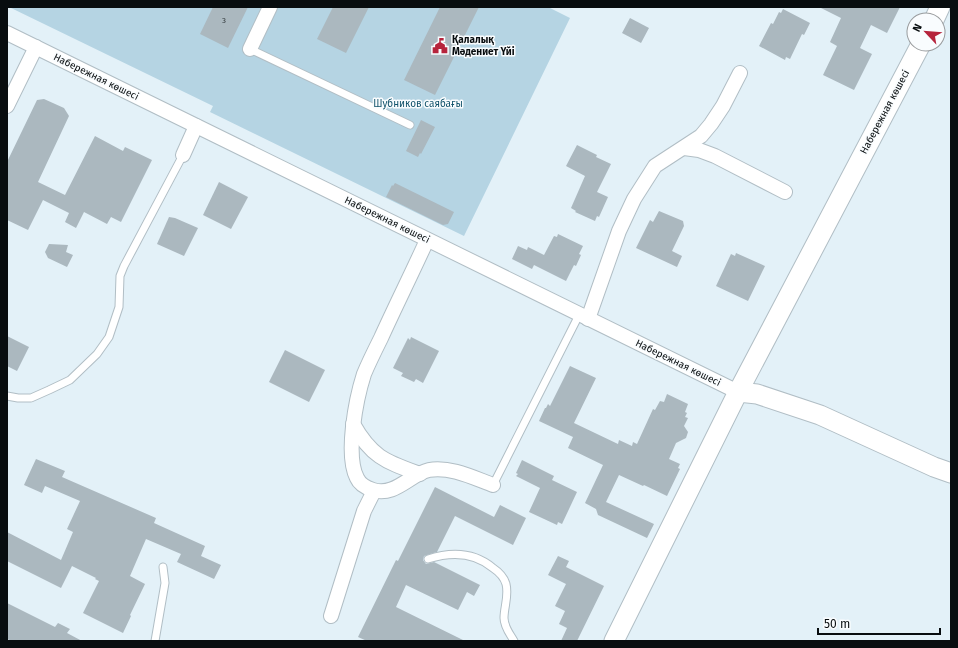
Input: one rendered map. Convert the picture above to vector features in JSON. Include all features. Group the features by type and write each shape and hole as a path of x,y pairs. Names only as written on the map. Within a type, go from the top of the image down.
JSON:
{"street":[{"path":"250,49 270,7"},
{"name":"Набережная көшесі","path":"7,33 738,392"},
{"path":"7,106 36,47"},
{"name":"Набережная көшесі","path":"614,641 738,392 917,52"},
{"path":"584,317 619,231 634,199 655,166 701,136 723,106 740,73"},
{"path":"183,155 196,126"},
{"path":"684,148 699,150 715,156 785,192"},
{"path":"428,240 364,374 353,424 351,451 354,468 357,479 363,486 374,491 385,491 396,487 428,470 456,472 493,485"},
{"path":"738,392 757,394 820,415 934,467 951,473"},
{"path":"353,424 364,441 374,452 395,464 420,474"},
{"path":"331,616 364,511 374,491"}],"lane":[{"path":"250,49 410,125"},
{"path":"7,396 32,398 70,380 97,354 109,337 119,307 120,276 124,266 183,155"},
{"path":"493,485 584,317"},
{"path":"428,559 447,554 460,554 476,558 487,563 504,578 506,586 504,619 508,632 514,641"},
{"path":"155,641 165,583 163,567"}],"green space":[{"name":"Шубников саябағы","path":"9,7 548,7 570,18 464,236 210,112 213,106"}],"building":[{"path":"213,7 248,7 228,48 200,34"},
{"path":"333,7 369,7 346,53 317,39"},
{"name":"Қалалық Мәдениет Үйі","path":"440,7 479,7 435,95 404,80"},
{"path":"819,7 900,7 887,33 871,25 860,48 872,54 854,90 823,75 837,46 830,42 841,18"},
{"path":"783,9 810,23 804,35 802,34 790,59 786,57 785,60 759,46 771,23 773,24 779,12 781,13"},
{"path":"630,18 649,28 641,43 622,33"},
{"path":"44,99 64,108 69,116 38,182 65,195 95,136 123,151 125,147 152,160 121,222 111,217 107,224 84,212 76,228 65,222 69,213 43,200 28,230 7,220 7,162 37,100"},
{"path":"421,120 435,127 418,157 406,151"},
{"path":"577,145 597,155 596,157 611,164 597,192 608,197 599,217 597,216 595,221 575,212 576,211 571,208 585,176 566,166"},
{"path":"219,182 248,197 231,229 203,215"},
{"path":"395,183 454,212 448,224 443,225 386,197 392,185 393,186"},
{"path":"659,211 683,221 684,226 672,251 682,256 677,267 636,248 650,220 653,222"},
{"path":"169,217 198,228 184,256 157,244"},
{"path":"558,234 583,246 576,266 574,265 566,281 534,265 532,269 512,259 518,246 527,250 528,247 544,255 554,236 557,237"},
{"path":"49,244 68,245 66,252 73,255 67,267 48,258 45,252"},
{"path":"736,253 765,266 748,301 716,286 731,254 735,256"},
{"path":"7,336 29,347 17,371 7,366"},
{"path":"411,337 439,351 423,383 416,379 414,382 401,376 403,373 393,368 408,338 410,340"},
{"path":"285,350 325,370 309,402 269,382"},
{"path":"570,366 596,378 574,423 618,444 619,440 632,446 633,442 637,444 653,409 655,410 660,401 664,402 667,394 688,404 685,417 688,418 684,426 688,432 686,438 676,443 669,459 680,464 678,468 680,469 667,496 619,475 606,502 654,524 647,538 598,515 596,509 585,503 603,465 568,448 573,437 539,421 545,408 548,404 550,406"},
{"path":"36,459 65,471 62,477 156,518 154,523 205,546 201,556 221,565 214,579 177,562 181,554 146,539 130,576 145,584 123,633 83,613 99,581 95,579 96,578 72,566 61,588 7,561 7,532 61,560 73,532 67,529 80,501 45,486 42,493 24,485"},
{"path":"522,460 554,476 552,480 577,492 562,524 558,522 557,525 529,512 540,488 516,476"},
{"path":"435,487 494,517 500,505 526,518 513,545 455,516 437,552 424,556 423,560 426,564 434,562 480,585 474,596 467,592 458,610 406,585 396,607 465,641 367,641 358,637 396,560 398,561"},
{"path":"558,556 569,561 566,567 604,586 577,641 561,641 567,628 559,624 565,611 555,606 566,584 548,575"},
{"path":"7,603 55,627 58,623 70,629 67,633 82,641 12,641 7,639"}],"place":[{"name":"Қалалық Мәдениет Үйі","path":"440,46"}]}
